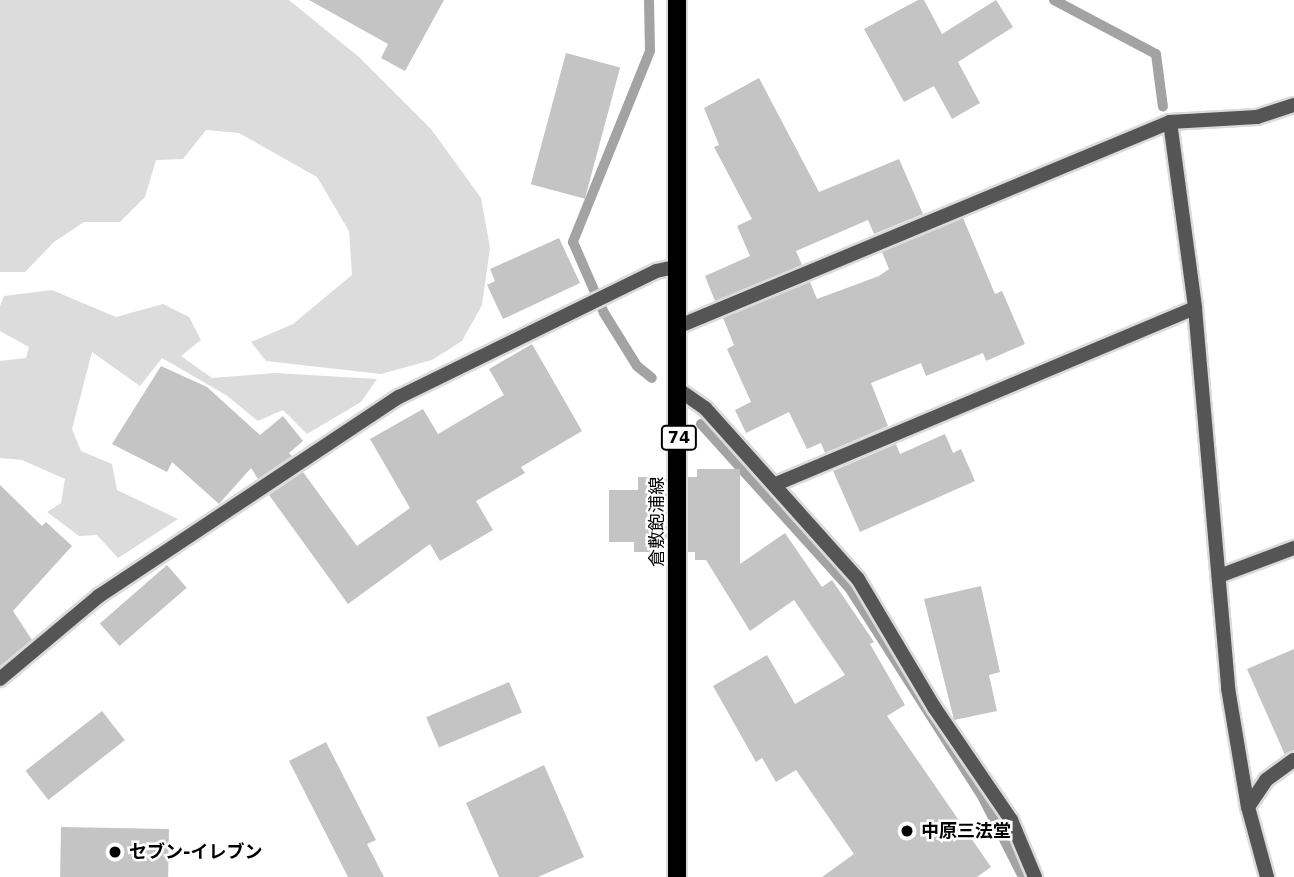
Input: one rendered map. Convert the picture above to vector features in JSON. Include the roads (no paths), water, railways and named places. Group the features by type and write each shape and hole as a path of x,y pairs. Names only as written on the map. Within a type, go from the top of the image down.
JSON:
{"main road":[{"name":"倉敷飽浦線","path":"677,0 677,877"}],"street":[{"path":"677,327 1170,122 1257,117 1294,105"},
{"path":"1170,122 1195,308 1228,688 1248,807 1267,877"},
{"path":"0,679 99,596 399,397 599,299 675,267"},
{"path":"776,484 1195,308"},
{"path":"679,390 705,408 776,484 858,579 934,707 1011,820 1035,877"},
{"path":"1219,576 1294,548"},
{"path":"1248,807 1266,780 1294,760"}],"waterway":[{"path":"649,0 650,51 573,242 604,313 637,366 652,378"},
{"path":"1054,0 1156,54 1163,107"},
{"path":"701,424 850,589 983,798 1023,877"}],"place":[{"name":"中原三法堂","path":"907,831"},
{"name":"セブン-イレブン","path":"115,852"}]}
